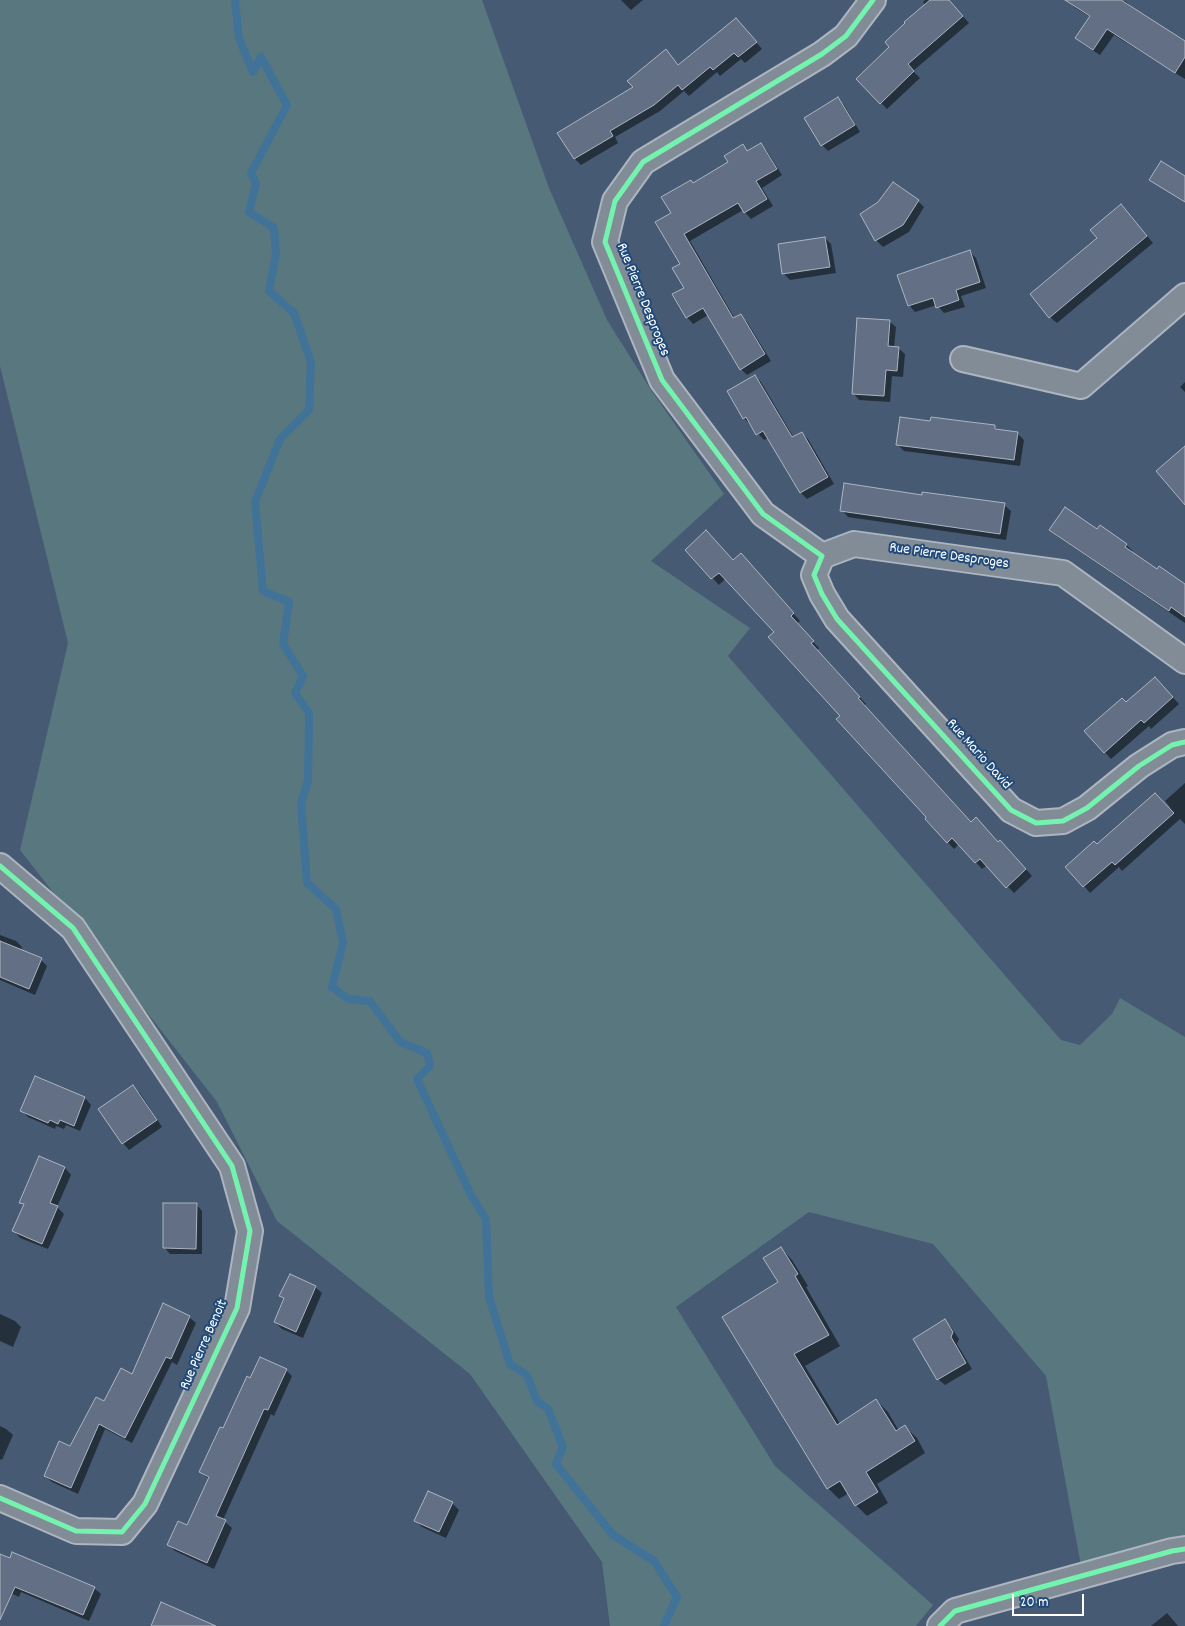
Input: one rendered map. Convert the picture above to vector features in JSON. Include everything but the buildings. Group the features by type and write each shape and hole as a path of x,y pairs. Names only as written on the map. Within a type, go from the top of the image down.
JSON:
{"street":[{"name":"Rue Pierre Desproges","path":"873,0 846,36 822,54 643,162 614,201 605,242 662,380 763,514 822,556 854,544 1063,573 1185,660"},
{"path":"963,359 1081,386 1185,296"},
{"name":"Rue Mario David","path":"822,556 814,575 822,594 837,618 1011,810 1036,823 1062,821 1087,808 1139,766 1172,745 1185,742"},
{"name":"Rue Pierre Benoit","path":"0,866 73,928 232,1166 250,1231 237,1308 145,1504 122,1532 76,1531 0,1498"},
{"path":"940,1626 955,1611 1172,1550 1185,1549"}],"green space":[{"path":"0,0 482,0 549,188 607,320 651,390 724,494 651,561 750,628 728,656 1061,1040 1080,1045 1112,1014 1120,998 1185,1037 1185,1538 1081,1566 1046,1376 933,1244 809,1212 676,1307 775,1466 933,1605 916,1626 610,1626 602,1562 470,1374 277,1221 217,1102 20,850 68,643 0,366"}],"waterway":[{"path":"235,0 239,38 253,72 261,57 287,105 251,173 256,184 249,212 274,228 276,254 269,291 294,313 311,362 309,410 280,439 255,502 263,591 289,602 283,644 303,676 295,693 309,713 308,781 301,803 307,883 336,909 343,943 332,987 348,999 370,1001 400,1042 427,1053 430,1066 417,1079 471,1195 486,1219 489,1297 510,1364 527,1375 537,1401 548,1409 563,1447 556,1464 613,1535 654,1561 677,1597 664,1626"}],"cycle path":[{"path":"873,0 846,36 822,54 643,162 615,201 605,242 662,380 763,514 822,556 814,575 822,594 837,619 1011,810 1036,823 1063,821 1087,808 1139,766 1172,745 1185,742"},
{"path":"0,866 73,928 232,1166 250,1231 237,1308 145,1504 122,1532 76,1531 0,1498"},
{"path":"940,1626 955,1611 1185,1549"}]}
